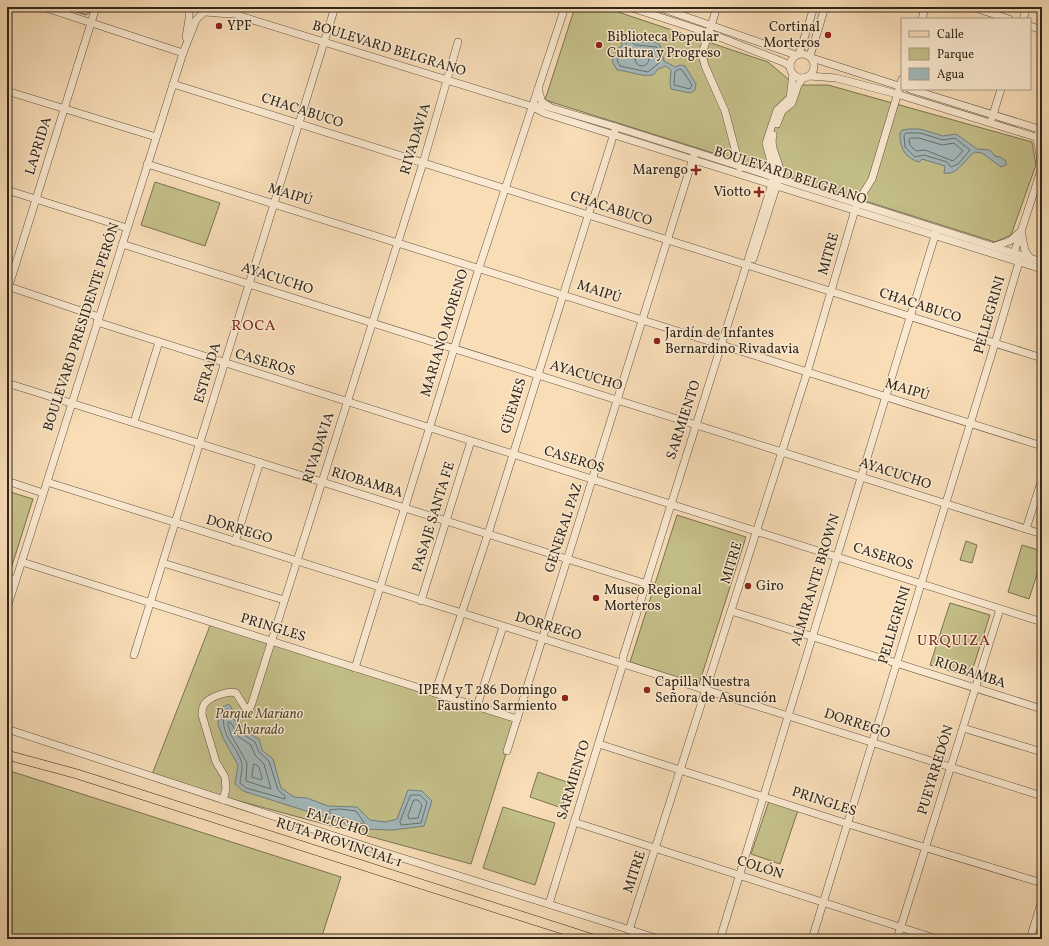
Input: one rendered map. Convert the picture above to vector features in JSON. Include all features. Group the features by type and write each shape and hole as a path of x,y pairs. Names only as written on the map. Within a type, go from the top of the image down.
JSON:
{"main road":[{"name":"RUTA PROVINCIAL 1","path":"7,749 77,774 593,939"},
{"name":"RUTA PROVINCIAL 1","path":"7,755 77,774"}],"street":[{"path":"43,7 183,53"},
{"name":"LAPRIDA","path":"8,288 96,7"},
{"name":"BOULEVARD BELGRANO","path":"221,7 240,16 447,82 531,106 552,108 615,131"},
{"name":"ESTRADA","path":"134,655 274,203 300,124 335,7"},
{"name":"MARIANO MORENO","path":"355,668 378,588 504,189 565,7"},
{"path":"629,7 709,33 790,66"},
{"path":"658,7 798,54 901,84"},
{"path":"717,7 702,54 705,66 725,111 742,174"},
{"path":"776,181 780,170 771,145 776,110 790,98 793,74 790,66 791,60 798,54 814,7"},
{"path":"774,126 782,111 792,103 798,85 815,66 811,57 825,7"},
{"path":"922,18 925,7"},
{"path":"972,7 1006,18"},
{"path":"1023,18 1027,7"},
{"name":"BOULEVARD PRESIDENTE PERÓN","path":"188,9 195,14 205,11"},
{"name":"BOULEVARD PRESIDENTE PERÓN","path":"183,53 189,19 188,9"},
{"name":"BOULEVARD BELGRANO","path":"205,11 240,16"},
{"name":"BOULEVARD PRESIDENTE PERÓN","path":"7,608 183,53 196,20 205,11"},
{"path":"1031,26 1042,30"},
{"name":"RIVADAVIA","path":"223,800 226,789 226,781 216,762 202,715 202,708 205,703 231,691 238,696 244,706 250,708 423,163 458,42"},
{"path":"793,74 806,77 836,78 897,94 1040,138"},
{"name":"CHACABUCO","path":"173,84 668,240 748,267 1042,358"},
{"name":"MITRE","path":"629,930 807,372 856,207 872,179 901,84"},
{"path":"538,89 542,102 552,108"},
{"path":"913,90 1041,130 1040,138 1042,168 1014,253"},
{"path":"990,122 1001,90"},
{"path":"7,91 156,137"},
{"name":"BOULEVARD BELGRANO","path":"531,106 544,113 615,131 694,155 739,166 776,181 936,232 1042,269"},
{"name":"GÜEMES","path":"436,693 488,534 615,131"},
{"name":"BOULEVARD BELGRANO","path":"694,155 742,174 776,181"},
{"name":"GENERAL PAZ","path":"507,751 694,155"},
{"name":"MAIPÚ","path":"147,164 1042,446"},
{"name":"SARMIENTO","path":"549,904 623,664 623,657 648,584 776,181"},
{"path":"7,190 127,228"},
{"path":"994,247 1003,245 1010,241 1021,231"},
{"path":"1021,231 1025,251 1030,258"},
{"name":"BOULEVARD BELGRANO","path":"936,232 994,247 1042,262"},
{"name":"ALMIRANTE BROWN","path":"720,939 936,232"},
{"name":"AYACUCHO","path":"122,244 1042,534"},
{"name":"PELLEGRINI","path":"812,939 995,344 1019,262 1014,253"},
{"name":"CASEROS","path":"8,288 224,364 593,479 1042,622"},
{"path":"134,422 159,342"},
{"name":"RIOBAMBA","path":"7,383 72,402 200,444 648,584"},
{"name":"PASAJE SANTA FE","path":"421,601 471,441"},
{"path":"234,542 260,462"},
{"path":"1026,529 1042,479"},
{"path":"7,481 43,493"},
{"name":"DORREGO","path":"47,482 175,524 1042,796"},
{"name":"PRINGLES","path":"22,562 517,720"},
{"path":"163,563 284,600"},
{"path":"7,577 16,580"},
{"name":"PUEYRREDÓN","path":"897,939 1000,609"},
{"name":"RIOBAMBA","path":"731,611 1042,709"},
{"path":"477,706 503,627"},
{"path":"963,728 1042,752"},
{"name":"FALUCHO","path":"7,729 223,800 659,939"},
{"name":"PRINGLES","path":"599,744 848,824 1042,883"},
{"name":"COLÓN","path":"574,822 937,939"},
{"path":"1030,939 1042,900"}],"green space":[{"path":"61,7 92,7 90,12 86,15"},
{"path":"575,7 603,7 768,62 795,85 828,85 1032,142 1036,165 1011,235 995,242 545,100"},
{"path":"155,182 220,203 205,246 141,225"},
{"path":"7,491 33,499 10,572 7,572"},
{"path":"677,515 746,537 699,684 630,662"},
{"path":"966,541 977,545 972,563 960,560"},
{"path":"1022,545 1042,551 1042,559 1029,599 1008,592"},
{"path":"950,603 990,615 970,677 930,665"},
{"name":"Parque Mariano Alvarado","path":"211,623 517,719 471,864 151,777"},
{"path":"7,770 341,877 321,939 7,939"},
{"path":"538,772 570,783 562,808 530,797"},
{"path":"769,801 798,810 780,864 751,854"},
{"path":"503,807 555,823 535,885 483,868"}],"water":[{"path":"625,36 637,41 656,42 660,45 664,61 675,67 680,65 685,66 696,84 695,90 690,93 671,89 671,70 666,66 658,69 653,75 640,75 617,70 612,61 617,49 622,46 621,38"},
{"path":"920,129 943,136 956,134 977,149 990,150 995,156 1006,161 1006,165 1001,167 982,153 975,152 953,172 944,173 945,166 922,159 919,162 910,158 904,152 900,134 902,130"},
{"path":"229,704 246,731 259,739 262,750 273,759 281,788 294,797 307,798 328,806 357,807 370,820 386,822 397,819 408,790 422,791 432,801 424,826 393,830 363,829 243,791 235,784 238,765 223,738 218,724 220,708"}],"place":[{"name":"YPF","path":"219,26"},
{"name":"Cortinal Morteros","path":"828,35"},
{"name":"Biblioteca Popular Cultura y Progreso","path":"599,45"},
{"name":"Marengo","path":"696,170"},
{"name":"Viotto","path":"759,192"},
{"name":"Jardín de Infantes Bernardino Rivadavia","path":"657,341"},
{"name":"Giro","path":"748,586"},
{"name":"Museo Regional Morteros","path":"596,598"},
{"name":"Capilla Nuestra Señora de Asunción","path":"647,690"},
{"name":"IPEM y T 286 Domingo Faustino Sarmiento","path":"565,698"}],"district":[{"name":"ROCA","path":"254,326"},
{"name":"URQUIZA","path":"954,641"}]}
